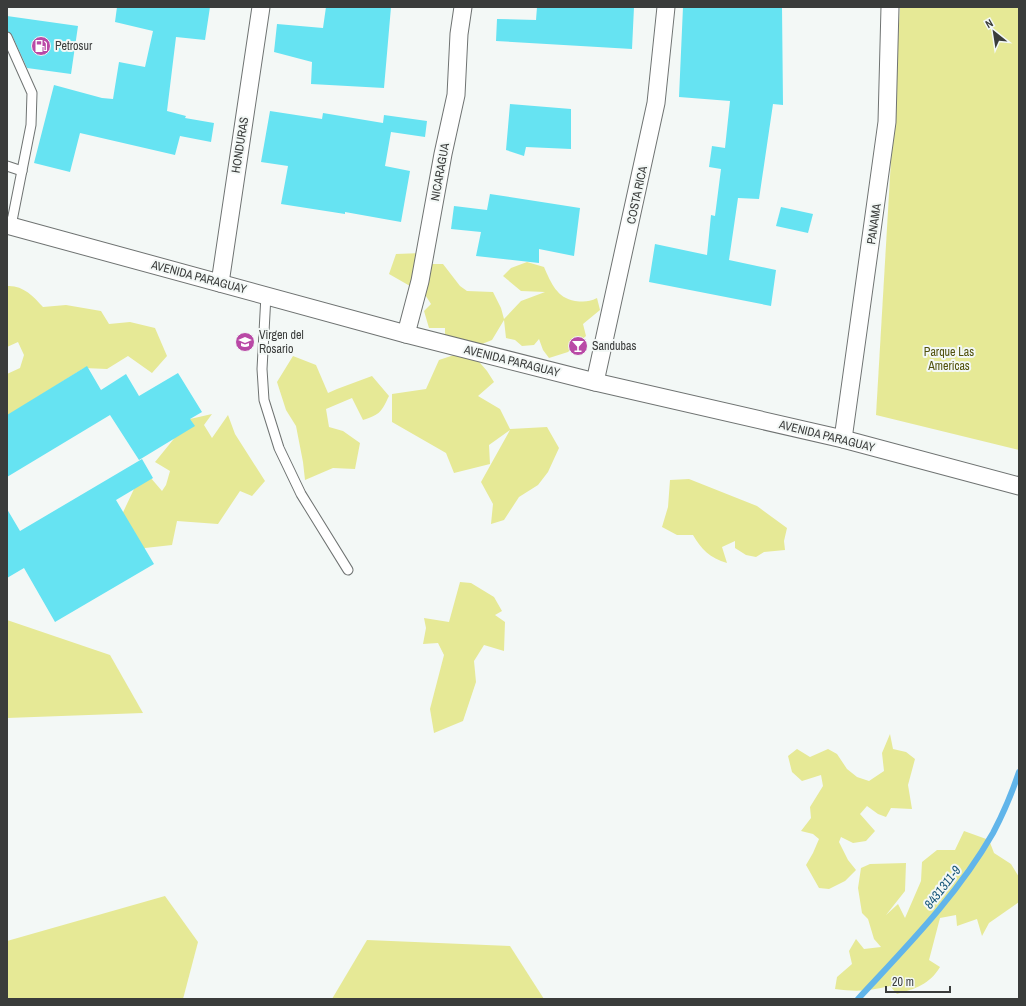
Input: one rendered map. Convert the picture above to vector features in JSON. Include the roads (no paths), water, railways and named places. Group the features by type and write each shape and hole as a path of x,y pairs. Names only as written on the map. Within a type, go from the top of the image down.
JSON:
{"street":[{"name":"HONDURAS","path":"220,283 261,7"},
{"name":"NICARAGUA","path":"406,334 420,282 443,154 456,95 459,34 463,7"},
{"name":"COSTA RICA","path":"596,382 656,103 666,7"},
{"name":"PANAMA","path":"843,439 887,122 890,7"},
{"name":"AVENIDA PARAGUAY","path":"9,226 406,334 596,382 843,439 1019,486"}],"lane":[{"path":"7,37 32,93 31,125 9,226"},
{"path":"7,166 22,171"},
{"path":"266,295 262,369 264,400 279,448 301,494 348,570"}],"waterway":[{"name":"8431311-9","path":"858,999 930,920 979,856 993,833 1019,772"}],"place":[{"name":"Petrosur","path":"41,46"},
{"name":"Virgen del Rosario","path":"245,342"},
{"name":"Sandubas","path":"578,346"}],"park label":[{"name":"Parque Las Americas","path":"949,359"}]}
